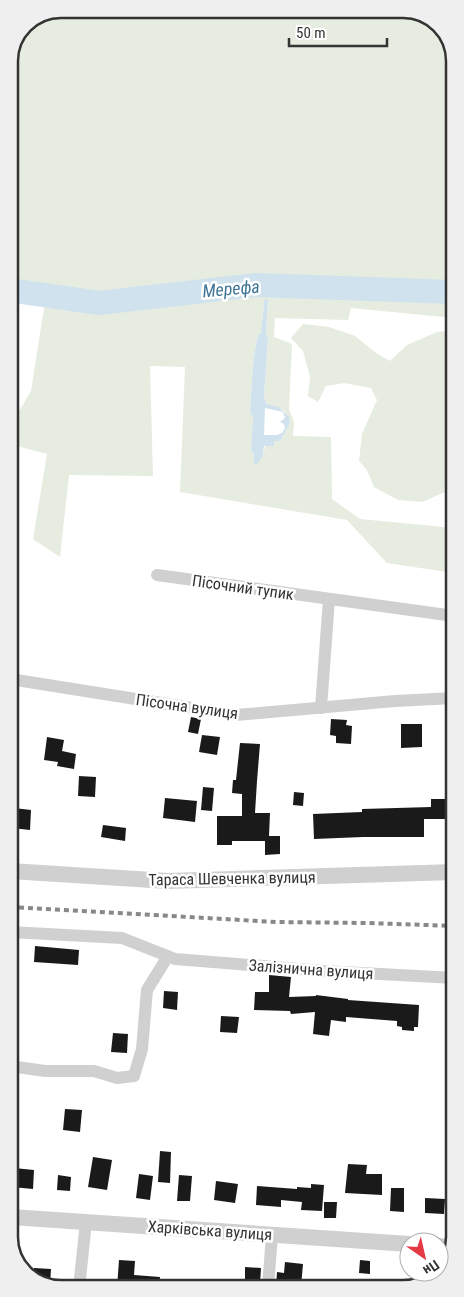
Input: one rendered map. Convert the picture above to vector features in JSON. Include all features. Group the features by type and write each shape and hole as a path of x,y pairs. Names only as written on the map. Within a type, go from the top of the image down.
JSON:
{"street":[{"name":"Пісочний тупик","path":"157,575 446,615"},
{"path":"321,708 329,599"},
{"name":"Пісочна вулиця","path":"18,680 236,715 446,698"},
{"name":"Тараса Шевченка вулиця","path":"18,872 168,881 446,872"},
{"name":"Залізнична вулиця","path":"18,932 122,938 175,959 314,970 446,977"},
{"path":"18,1067 45,1071 94,1071 118,1078 134,1076 142,1049 147,990 168,956"},
{"name":"Харківська вулиця","path":"18,1218 399,1243"},
{"path":"80,1279 86,1222"},
{"path":"269,1280 272,1235"}],"shaded area":[{"path":"52,18 406,18 425,23 441,39 445,49 446,60 446,317 351,308 348,320 275,318 274,337 292,344 289,409 294,422 293,436 331,437 332,499 360,519 446,527 446,572 387,563 347,520 180,492 185,367 150,366 153,476 69,475 60,557 33,539 47,454 18,446 18,413 31,391 45,302 18,299 18,52 30,30","holes":["268,300 266,336 268,338 264,397 266,404 284,411 290,423 280,441 274,441 274,446 265,446 263,456 254,465 254,454 251,450 253,417 250,412 252,373 258,335 261,335 264,303"]},
{"path":"303,324 329,327 355,336 376,353 390,361 407,345 437,332 446,331 445,492 422,502 398,500 374,487 367,470 359,461 362,434 377,400 371,388 344,383 326,386 318,402 308,396 310,377 303,351 291,338"}],"water":[{"path":"265,299 268,300 266,335 268,337 264,397 266,404 279,407 289,417 290,423 280,441 274,441 274,446 264,446 263,456 254,465 254,454 251,450 253,417 250,412 252,373 258,335 261,334","holes":["265,408 283,412 285,418 280,422 284,424 285,428 282,433 264,435"]}],"building":[{"path":"191,717 201,719 198,734 188,732"},
{"path":"331,719 347,720 346,725 352,726 351,744 336,743 336,736 330,735"},
{"path":"401,724 422,724 422,747 401,748"},
{"path":"202,735 220,737 217,755 199,752"},
{"path":"47,737 64,740 62,751 76,754 74,769 57,766 58,762 44,760"},
{"path":"240,743 260,744 255,813 270,813 269,836 280,836 280,854 265,855 265,841 232,841 232,845 217,845 217,816 242,816 242,794 232,793 233,780 236,780"},
{"path":"79,776 96,777 95,797 78,796"},
{"path":"203,787 214,788 212,811 201,810"},
{"path":"294,792 304,793 303,806 293,805"},
{"path":"165,798 197,801 195,822 163,818"},
{"path":"431,799 446,799 446,819 424,819 424,837 314,839 313,814 362,812 362,809 431,807"},
{"path":"18,808 31,810 30,830 18,829"},
{"path":"103,825 126,828 125,841 101,837"},
{"path":"35,946 79,950 78,965 34,962"},
{"path":"269,975 291,977 289,997 316,995 348,1000 419,1005 418,1027 414,1027 414,1031 402,1030 402,1027 397,1026 397,1021 346,1017 346,1022 331,1020 329,1036 313,1034 315,1012 291,1014 290,1011 254,1010 255,992 269,992"},
{"path":"164,991 178,992 177,1010 163,1008"},
{"path":"221,1016 239,1017 237,1033 220,1032"},
{"path":"113,1033 128,1034 127,1053 111,1052"},
{"path":"65,1109 82,1110 80,1132 63,1130"},
{"path":"160,1151 171,1152 170,1183 158,1182"},
{"path":"93,1157 112,1160 107,1190 88,1187"},
{"path":"348,1164 367,1165 366,1174 382,1174 382,1195 345,1193"},
{"path":"18,1168 34,1170 33,1189 18,1188"},
{"path":"139,1174 153,1176 150,1200 136,1198"},
{"path":"58,1175 71,1177 70,1191 57,1190"},
{"path":"179,1175 192,1176 190,1201 177,1201"},
{"path":"216,1181 238,1184 235,1203 214,1200"},
{"path":"311,1184 324,1185 322,1211 301,1210 302,1202 281,1200 281,1207 256,1205 257,1186 297,1189 297,1187 311,1188"},
{"path":"391,1188 404,1188 404,1212 390,1211"},
{"path":"425,1198 445,1199 444,1214 425,1213"},
{"path":"324,1202 337,1202 336,1218 324,1218"},
{"path":"119,1260 135,1261 134,1275 160,1277 160,1279 118,1279"},
{"path":"360,1260 370,1261 370,1274 359,1273"},
{"path":"285,1262 303,1264 302,1280 276,1280 277,1272 284,1273"},
{"path":"245,1267 261,1268 260,1280 245,1280"},
{"path":"34,1268 51,1269 50,1278 39,1274 34,1271"}],"waterway":[{"name":"Мерефа","path":"18,291 99,303 256,285 446,292"}],"railway":[{"path":"18,907 277,922 446,926"}]}
